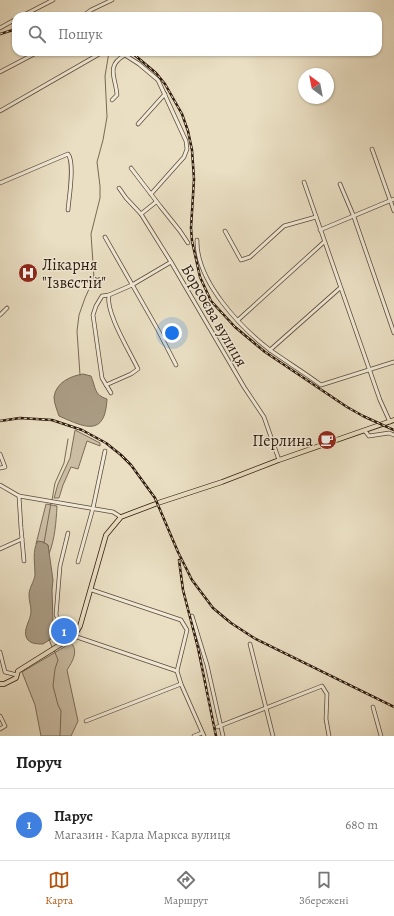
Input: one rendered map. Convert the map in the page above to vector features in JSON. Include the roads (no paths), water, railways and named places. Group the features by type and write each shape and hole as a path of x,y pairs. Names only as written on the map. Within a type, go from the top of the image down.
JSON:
{"main road":[{"path":"0,684 4,684 16,678 17,673 74,636 77,632 92,590 106,535 121,517 392,421"}],"street":[{"path":"30,12 53,0"},
{"path":"88,12 112,0"},
{"path":"0,28 12,21"},
{"path":"0,72 30,56"},
{"path":"0,111 96,56"},
{"path":"112,100 117,95 113,70 119,58 124,56"},
{"path":"127,56 158,80 186,141 187,149 184,157 151,194"},
{"path":"138,124 165,94"},
{"path":"372,149 392,200 394,211"},
{"path":"0,183 68,154 70,156 71,165 68,210"},
{"path":"131,168 156,202 180,230 188,243"},
{"path":"304,182 380,400 392,421"},
{"path":"340,184 354,217 394,333"},
{"name":"Борсоєва вулиця","path":"119,188 141,214 171,262 244,387 264,417 280,460"},
{"path":"320,230 392,200"},
{"path":"141,214 156,202"},
{"path":"225,231 242,260 250,257 284,226 316,217"},
{"path":"105,237 158,330 176,365"},
{"path":"197,240 198,256 205,274 219,297 238,320 270,350 322,385 370,368 394,362"},
{"path":"238,320 324,242"},
{"path":"111,393 102,378 99,365 93,315 96,306 102,296 109,295 132,285 171,262"},
{"path":"270,350 340,288"},
{"path":"106,385 131,374 138,369 111,314 108,299 109,295"},
{"path":"0,315 7,308"},
{"path":"365,431 368,436 389,433 394,435"},
{"path":"78,562 93,508 105,451"},
{"path":"0,454 5,467 0,468"},
{"path":"0,485 19,496 113,512 121,517"},
{"path":"19,496 24,561"},
{"path":"68,533 60,566 56,615 63,625 77,632"},
{"path":"0,549 22,539"},
{"path":"92,590 181,620 187,630 177,671 181,684 203,734 194,736"},
{"path":"192,616 207,665 219,726 223,736"},
{"path":"74,636 177,671"},
{"path":"250,644 273,736"},
{"path":"0,652 5,672 17,673"},
{"path":"86,721 181,684"},
{"path":"219,726 322,686 327,694 326,719 329,736"},
{"path":"373,708 380,736"},
{"path":"0,716 5,726 0,729"}],"waterway":[{"path":"80,375 77,331 79,315 94,278 91,234 100,198 97,162 107,117 105,76 108,56"},
{"path":"52,500 55,483 64,463 68,439"},
{"path":"44,543 51,503"},
{"path":"49,639 52,647"},
{"path":"54,650 58,660 55,669 53,686 61,711 60,736"}],"railway":[{"path":"0,34 12,30"},
{"path":"136,56 156,73 165,84 182,114 188,131 192,150 194,179 191,228 192,241 200,277 211,301 235,327 265,352 347,407 394,430"},
{"path":"0,421 20,418 52,420 82,430 106,443 131,465 155,498 178,552 192,580 213,608 231,623 254,638 394,707"},
{"path":"179,560 183,590 198,648 216,736"}],"place":[{"name":"Лікарня \"Ізвєстій\"","path":"28,273"},
{"name":"Перлина","path":"327,440"},
{"name":"Парус","path":"64,631"}]}
